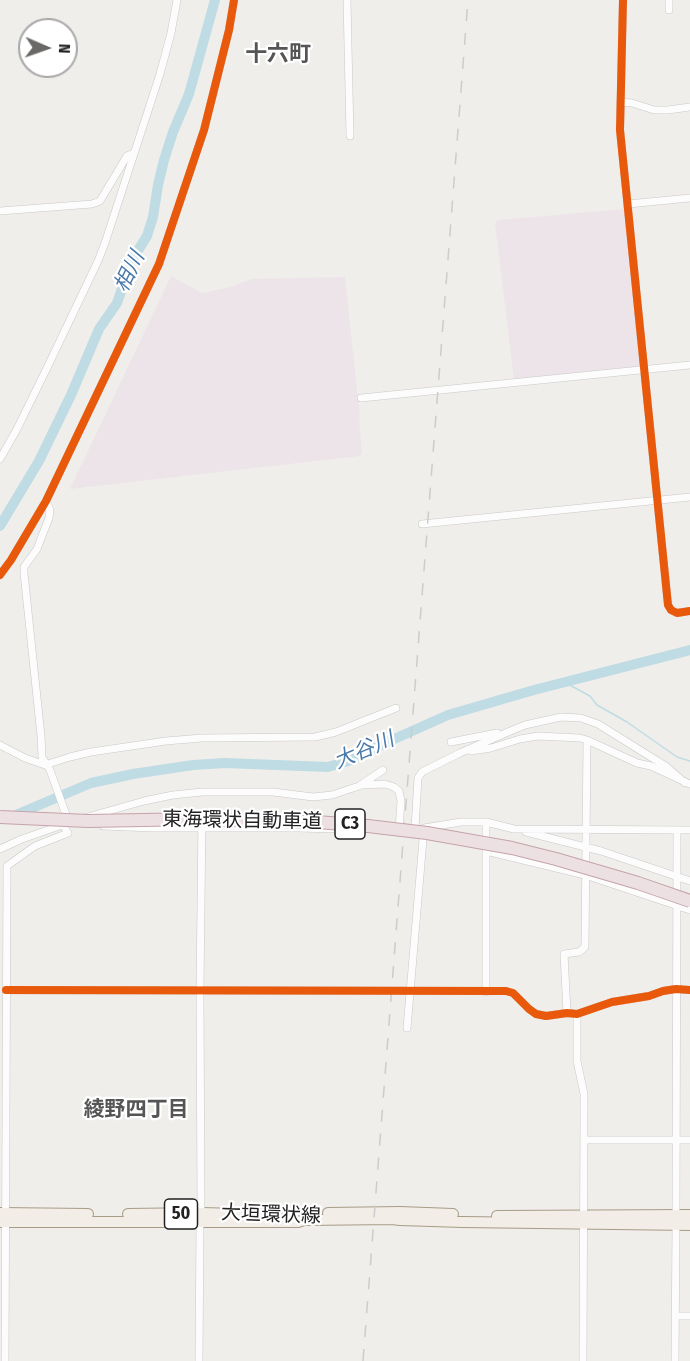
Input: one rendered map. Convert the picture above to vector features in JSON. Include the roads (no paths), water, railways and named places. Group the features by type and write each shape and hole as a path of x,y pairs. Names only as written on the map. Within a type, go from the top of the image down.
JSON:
{"highway":[{"name":"東海環状自動車道","path":"0,817 317,822 426,833 512,848 556,859 638,883 684,903"}],"main road":[{"name":"大垣環状線","path":"3,1217 103,1221 200,1218 357,1220 400,1217 676,1220 690,1215"},
{"path":"298,1218 304,1223 378,1225 457,1224 463,1219"},
{"name":"大垣環状線","path":"676,1220 690,1225"}],"street":[{"path":"0,459 42,379 98,261 160,74 177,0"},
{"path":"0,575 46,501 159,264 204,130 234,0"},
{"path":"347,0 350,136"},
{"path":"623,0 620,130 668,604 671,610 677,613 690,611"},
{"path":"669,0 669,10"},
{"path":"620,102 654,110 690,107"},
{"path":"0,211 92,204 100,201 127,156 134,153"},
{"path":"628,204 690,198"},
{"path":"362,398 690,365"},
{"path":"422,525 690,497"},
{"path":"5,1361 3,1217 7,866 34,846 68,832 68,821 42,757 42,736 24,573 24,567 37,549 49,518 50,510 46,501"},
{"path":"0,745 48,767 70,757 91,752 166,741 202,738 315,737 336,732 396,708"},
{"path":"415,828 418,778 423,772 525,725 561,717 581,718 598,724 667,766 688,784"},
{"path":"451,742 508,732"},
{"path":"460,753 538,736 580,738 637,763 651,766 688,784"},
{"path":"567,1013 564,954 579,952 585,947 587,740"},
{"path":"359,786 384,770"},
{"path":"0,849 68,821 173,795 202,792 273,792 313,797 332,795 359,786 385,784 399,791 401,801 399,829"},
{"path":"200,1361 202,815"},
{"path":"68,821 78,825 103,826 298,828 385,832 461,822 486,822 585,847 690,881"},
{"path":"486,822 486,992"},
{"path":"407,1028 424,828"},
{"path":"514,829 690,830"},
{"path":"675,1361 676,989 684,903 678,877 677,830"},
{"path":"486,850 684,903 690,910"},
{"path":"6,990 506,992 513,993 536,1014 546,1016 577,1014 612,1002 649,996 663,991 690,990"},
{"path":"577,1014 577,1061 584,1094 583,1361"},
{"path":"584,1140 690,1140"},
{"path":"675,1316 690,1316"}],"waterway":[{"name":"相川","path":"0,526 39,461 71,395 99,329 117,303 132,260 147,236 164,160 189,94 215,0"},
{"name":"大谷川","path":"11,817 91,783 133,774 193,765 225,763 328,767 348,761 448,715 534,690 690,650"},
{"path":"566,683 590,696 597,705 627,722 677,757 690,761"}],"railway":[{"path":"363,1361 468,0"}],"district":[{"name":"十六町","path":"278,55"},
{"name":"綾野四丁目","path":"136,1110"}]}
